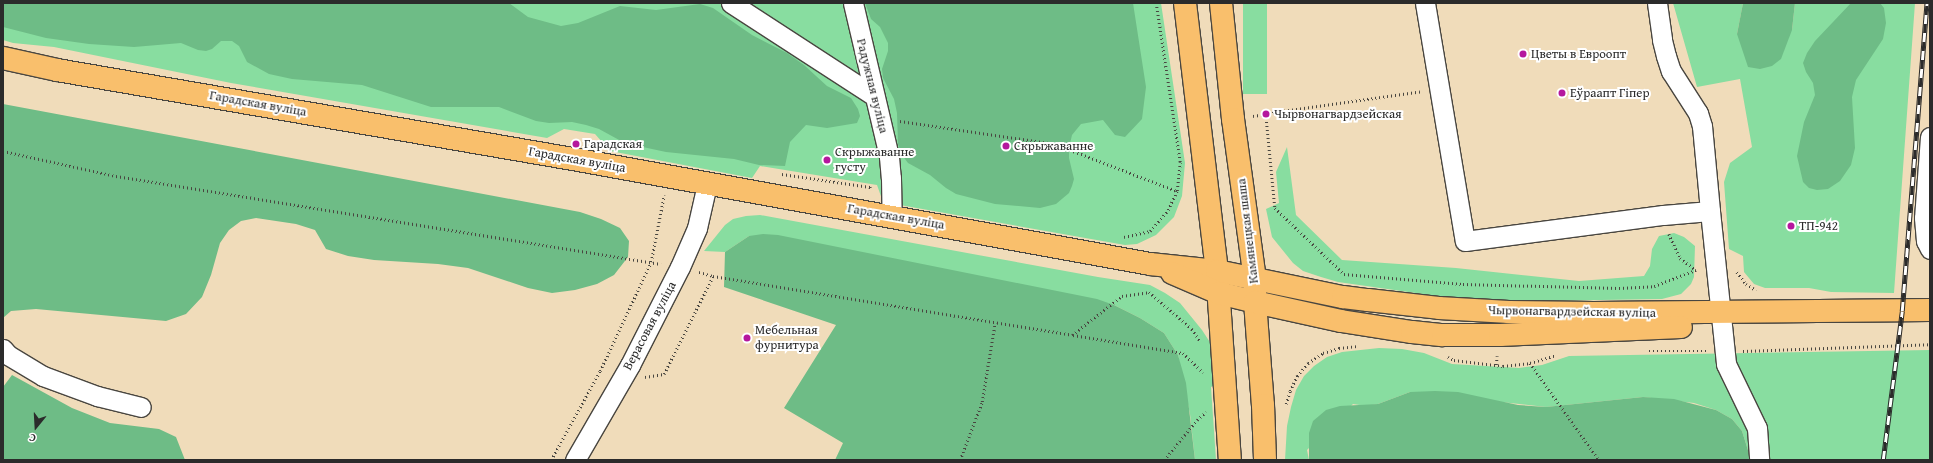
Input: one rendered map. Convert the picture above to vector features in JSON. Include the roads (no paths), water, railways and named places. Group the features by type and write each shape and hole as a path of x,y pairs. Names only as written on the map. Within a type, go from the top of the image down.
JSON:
{"main road":[{"path":"1185,3 1217,271 1230,460"},
{"name":"Камянецкая шаша","path":"1221,3 1233,119 1255,279 1255,302 1263,404 1265,460"},
{"name":"Гарадская вуліца","path":"3,58 57,70 234,99 668,176 1150,264 1217,271"},
{"name":"Гарадская вуліца","path":"1150,264 1219,293"},
{"name":"Чырвонагвардзейская вуліца","path":"1217,271 1343,297 1439,308 1509,312 1594,313 1721,318 1930,323"},
{"name":"Чырвонагвардзейская вуліца","path":"1219,293 1341,321 1443,335 1500,334 1721,318 1930,310"}],"street":[{"path":"731,3 874,96"},
{"name":"Радужная вуліца","path":"853,3 880,118 892,178 892,217"},
{"path":"1425,3 1438,89 1465,241 1663,215 1710,211"},
{"path":"1657,3 1662,40 1671,71 1698,113 1702,126 1726,364 1751,412 1756,428 1759,459"},
{"path":"1930,137 1924,218 1926,241 1930,249"},
{"name":"Верасовая вуліца","path":"575,460 630,365 680,267 697,228 707,184"},
{"path":"3,349 8,355 43,376 97,396 141,407"}],"railway":[{"path":"1883,460 1902,311 1927,3"}],"place":[{"name":"Цветы в Евроопт","path":"1523,54"},
{"name":"Еўраапт Гіпер","path":"1562,93"},
{"name":"Чырвонагвардзейская","path":"1266,114"},
{"name":"Гарадская","path":"576,144"},
{"name":"Скрыжаванне","path":"1006,146"},
{"name":"Скрыжаванне густу","path":"827,160"},
{"name":"ТП-942","path":"1791,226"},
{"name":"Мебельная фурнитура","path":"747,338"}]}
